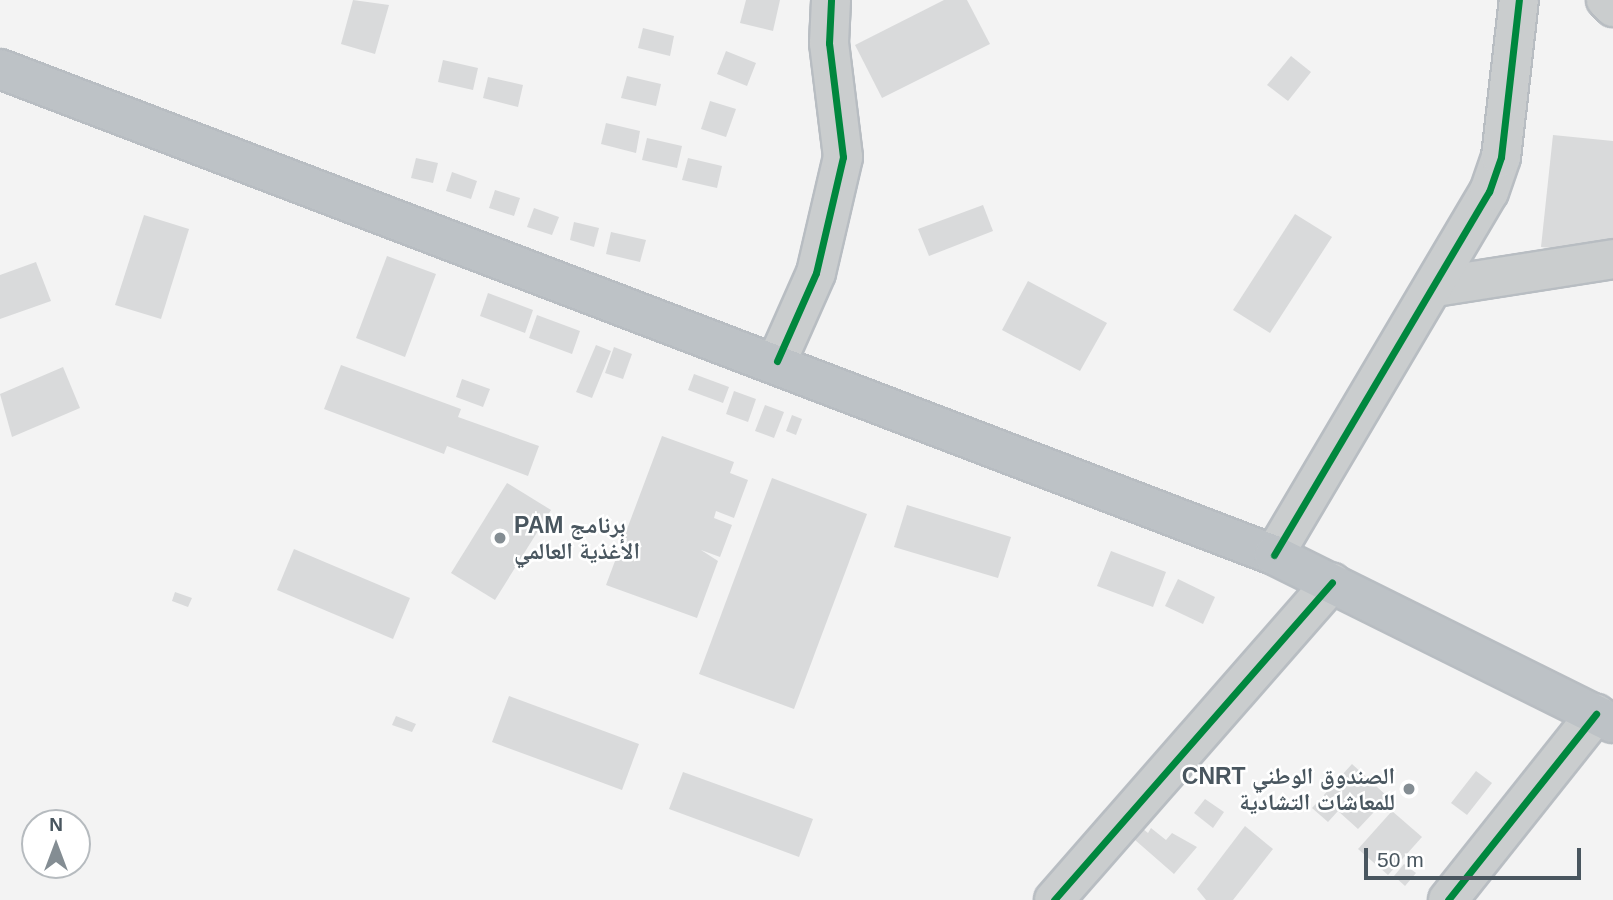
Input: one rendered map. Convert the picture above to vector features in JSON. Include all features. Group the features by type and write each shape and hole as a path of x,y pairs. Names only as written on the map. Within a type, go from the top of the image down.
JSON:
{"highway":[{"path":"12,82 777,361 1273,555 1604,718"}],"street":[{"path":"777,361 817,273 843,158 829,43 831,0"},
{"path":"1273,555 1489,191 1501,158 1519,0"},
{"path":"1606,0 1613,7"},
{"path":"1434,286 1613,260"},
{"path":"1054,900 1332,582"},
{"path":"1448,900 1604,718"}],"building":[{"path":"353,0 389,5 375,54 341,44"},
{"path":"746,0 780,0 773,31 740,23"},
{"path":"944,0 967,0 990,44 882,98 855,45"},
{"path":"643,28 674,36 670,56 638,48"},
{"path":"726,51 756,63 747,86 717,74"},
{"path":"1291,56 1311,72 1288,101 1267,85"},
{"path":"443,60 478,68 473,90 438,82"},
{"path":"627,76 661,84 656,106 621,98"},
{"path":"488,77 523,85 518,107 483,98"},
{"path":"710,101 736,109 726,137 701,129"},
{"path":"606,123 640,131 636,153 601,144"},
{"path":"1553,135 1613,141 1613,254 1541,247"},
{"path":"647,138 682,146 677,168 642,160"},
{"path":"416,158 438,163 433,183 411,178"},
{"path":"688,158 722,166 717,188 682,180"},
{"path":"452,172 477,181 471,199 446,191"},
{"path":"495,190 520,198 514,216 489,208"},
{"path":"983,205 993,231 929,256 918,229"},
{"path":"534,208 559,217 552,235 527,227"},
{"path":"1295,214 1332,237 1270,333 1233,310"},
{"path":"144,215 189,229 161,319 115,305"},
{"path":"574,222 599,228 594,247 570,240"},
{"path":"611,232 646,240 640,262 606,254"},
{"path":"387,256 436,274 405,357 356,338"},
{"path":"36,262 51,301 0,319 0,275"},
{"path":"1028,281 1107,323 1080,371 1002,330"},
{"path":"488,293 533,310 525,333 480,316"},
{"path":"537,315 580,331 572,354 529,338"},
{"path":"596,345 611,351 592,398 576,392"},
{"path":"614,347 632,354 623,379 605,373"},
{"path":"341,365 461,409 458,417 539,446 528,476 447,446 444,454 324,409"},
{"path":"63,367 80,408 12,437 0,394"},
{"path":"694,374 729,387 723,403 688,390"},
{"path":"462,379 490,389 483,407 456,397"},
{"path":"734,391 756,399 748,422 726,414"},
{"path":"765,405 784,412 774,438 755,431"},
{"path":"792,415 802,419 796,435 786,431"},
{"path":"662,436 734,462 730,473 748,480 734,518 716,511 714,518 732,525 720,557 701,550 718,561 697,618 606,585"},
{"path":"772,478 867,514 794,709 699,674"},
{"path":"507,483 551,510 495,600 451,573"},
{"path":"907,505 1011,537 998,578 894,547"},
{"path":"294,549 410,598 393,639 277,590"},
{"path":"1111,551 1166,572 1153,607 1097,586"},
{"path":"1178,579 1215,597 1203,624 1165,606"},
{"path":"175,592 192,598 188,607 172,601"},
{"path":"509,696 639,744 622,790 492,742"},
{"path":"396,716 416,724 412,732 392,725"},
{"path":"1352,764 1388,797 1358,829 1338,811 1328,822 1312,808"},
{"path":"1476,771 1492,783 1467,815 1451,803"},
{"path":"683,772 813,819 799,857 669,809"},
{"path":"1205,799 1224,812 1213,828 1194,813"},
{"path":"1392,811 1422,837 1388,875 1358,849"},
{"path":"1150,817 1142,828 1148,833 1151,828 1166,840 1172,833 1197,847 1174,874 1119,826"},
{"path":"1245,826 1273,849 1233,900 1206,900 1197,889"},
{"path":"1404,864 1416,873 1405,886 1394,876"}],"cycle path":[{"path":"777,361 816,273 843,157 829,43 831,0"},
{"path":"1274,555 1489,192 1501,157 1519,0"},
{"path":"1054,900 1332,582"},
{"path":"1448,900 1596,714"}],"place":[{"name":"PAM برنامج الأغذية العالمي","path":"500,538"},
{"name":"CNRT الصندوق الوطني للمعاشات التشادية","path":"1409,789"}]}
